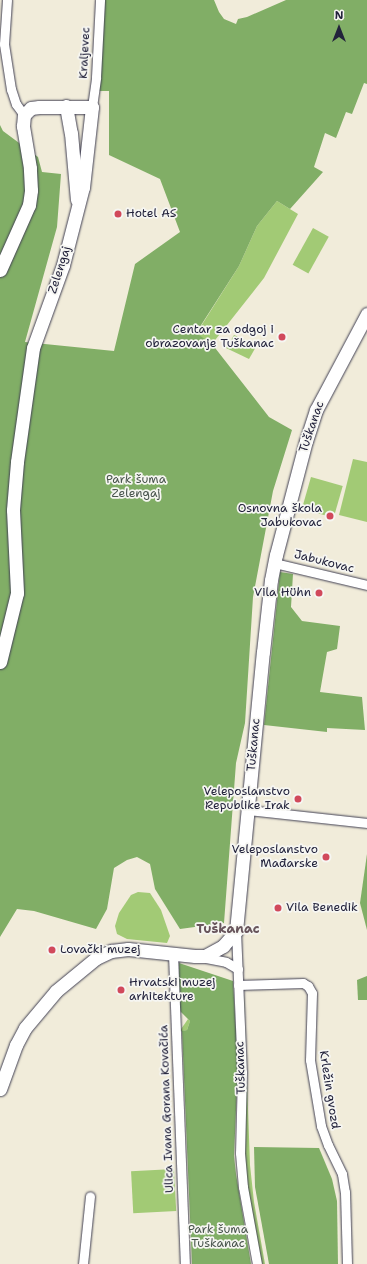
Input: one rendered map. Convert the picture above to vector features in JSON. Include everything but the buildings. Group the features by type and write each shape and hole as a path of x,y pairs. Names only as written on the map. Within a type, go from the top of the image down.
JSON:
{"street":[{"path":"7,0 4,44 11,89 16,104 24,115"},
{"name":"Kraljevec","path":"92,107 96,77 100,0"},
{"path":"0,270 29,205 31,190 30,168 22,126 24,115 31,108 39,106 92,107"},
{"path":"66,106 71,133 74,185 78,206"},
{"name":"Zelengaj","path":"0,662 17,593 13,510 17,462 33,348 63,265 83,187 92,107"},
{"name":"Tuškanac","path":"257,1264 240,1167 242,1079 236,931 269,595 274,563 314,415 343,357 367,314"},
{"name":"Jabukovac","path":"274,563 367,585"},
{"path":"248,810 367,823"},
{"path":"0,1089 16,1046 25,1028 56,991 85,965 103,953 117,950 138,950 205,956 215,951 230,939 236,931"},
{"name":"Ulica Ivana Gorana Kovačića","path":"172,954 185,1264"},
{"path":"195,956 226,962 238,969"},
{"name":"Krležin gvozd","path":"238,985 303,983 308,986 312,993 310,1060 321,1126 328,1145 342,1174 345,1192 347,1264"},
{"path":"83,1264 90,1196"}],"green space":[{"name":"Park šuma Zelengaj","path":"103,0 214,0 224,19 236,24 238,19 247,17 286,0 367,0 367,84 364,83 352,114 346,112 336,138 325,133 314,167 323,172 290,209 277,201 257,226 239,266 196,333 212,344 269,417 292,430 273,491 253,597 245,723 236,763 224,923 180,929 155,889 150,864 137,857 127,860 114,868 107,909 96,929 34,911 17,909 0,937 0,125 3,131 38,157 42,172 61,174 57,227 25,342 114,351 135,264 180,232 160,179 109,155 109,91 99,91"},
{"path":"277,201 298,214 264,278 212,344 196,334 239,266 257,226"},
{"path":"313,228 329,237 308,273 293,265"},
{"path":"234,335 257,345 249,359 226,348"},
{"path":"353,459 367,462 367,522 339,515"},
{"path":"311,477 343,486 334,518 302,509"},
{"path":"280,572 293,574 291,607 302,621 340,626 337,649 327,652 320,692 362,697 365,730 327,728 327,732 264,725"},
{"path":"367,854 367,930 360,903"},
{"path":"138,892 150,893 161,910 170,936 167,943 127,939 117,934 115,926 119,913 131,895"},
{"name":"Park šuma Tuškanac","path":"179,963 233,981 238,1064 234,1156 251,1264 192,1264 182,1031 187,1030 190,1021 178,1009"},
{"path":"367,976 367,1000 358,1000 357,980"},
{"path":"243,995 250,1165 254,1202 265,1264 261,1264 248,1190 245,1161 246,1097"},
{"path":"188,1019 190,1021 187,1030 179,1032"},
{"name":"Park šuma Tuškanac","path":"254,1147 319,1148 332,1179 337,1201 338,1264 269,1264 255,1187"},
{"path":"174,1169 176,1211 133,1213 131,1171"}],"place":[{"name":"Hotel AS","path":"118,214"},
{"name":"Centar za odgoj i obrazovanje Tuškanac","path":"282,337"},
{"name":"Osnovna škola Jabukovac","path":"330,516"},
{"name":"Vila Hühn","path":"319,593"},
{"name":"Veleposlanstvo Republike Irak","path":"298,799"},
{"name":"Veleposlanstvo Mađarske","path":"326,857"},
{"name":"Vila Benedik","path":"278,908"},
{"name":"Lovački muzej","path":"52,950"},
{"name":"Hrvatski muzej arhitekture","path":"121,990"}],"district":[{"name":"Tuškanac","path":"228,929"}]}
